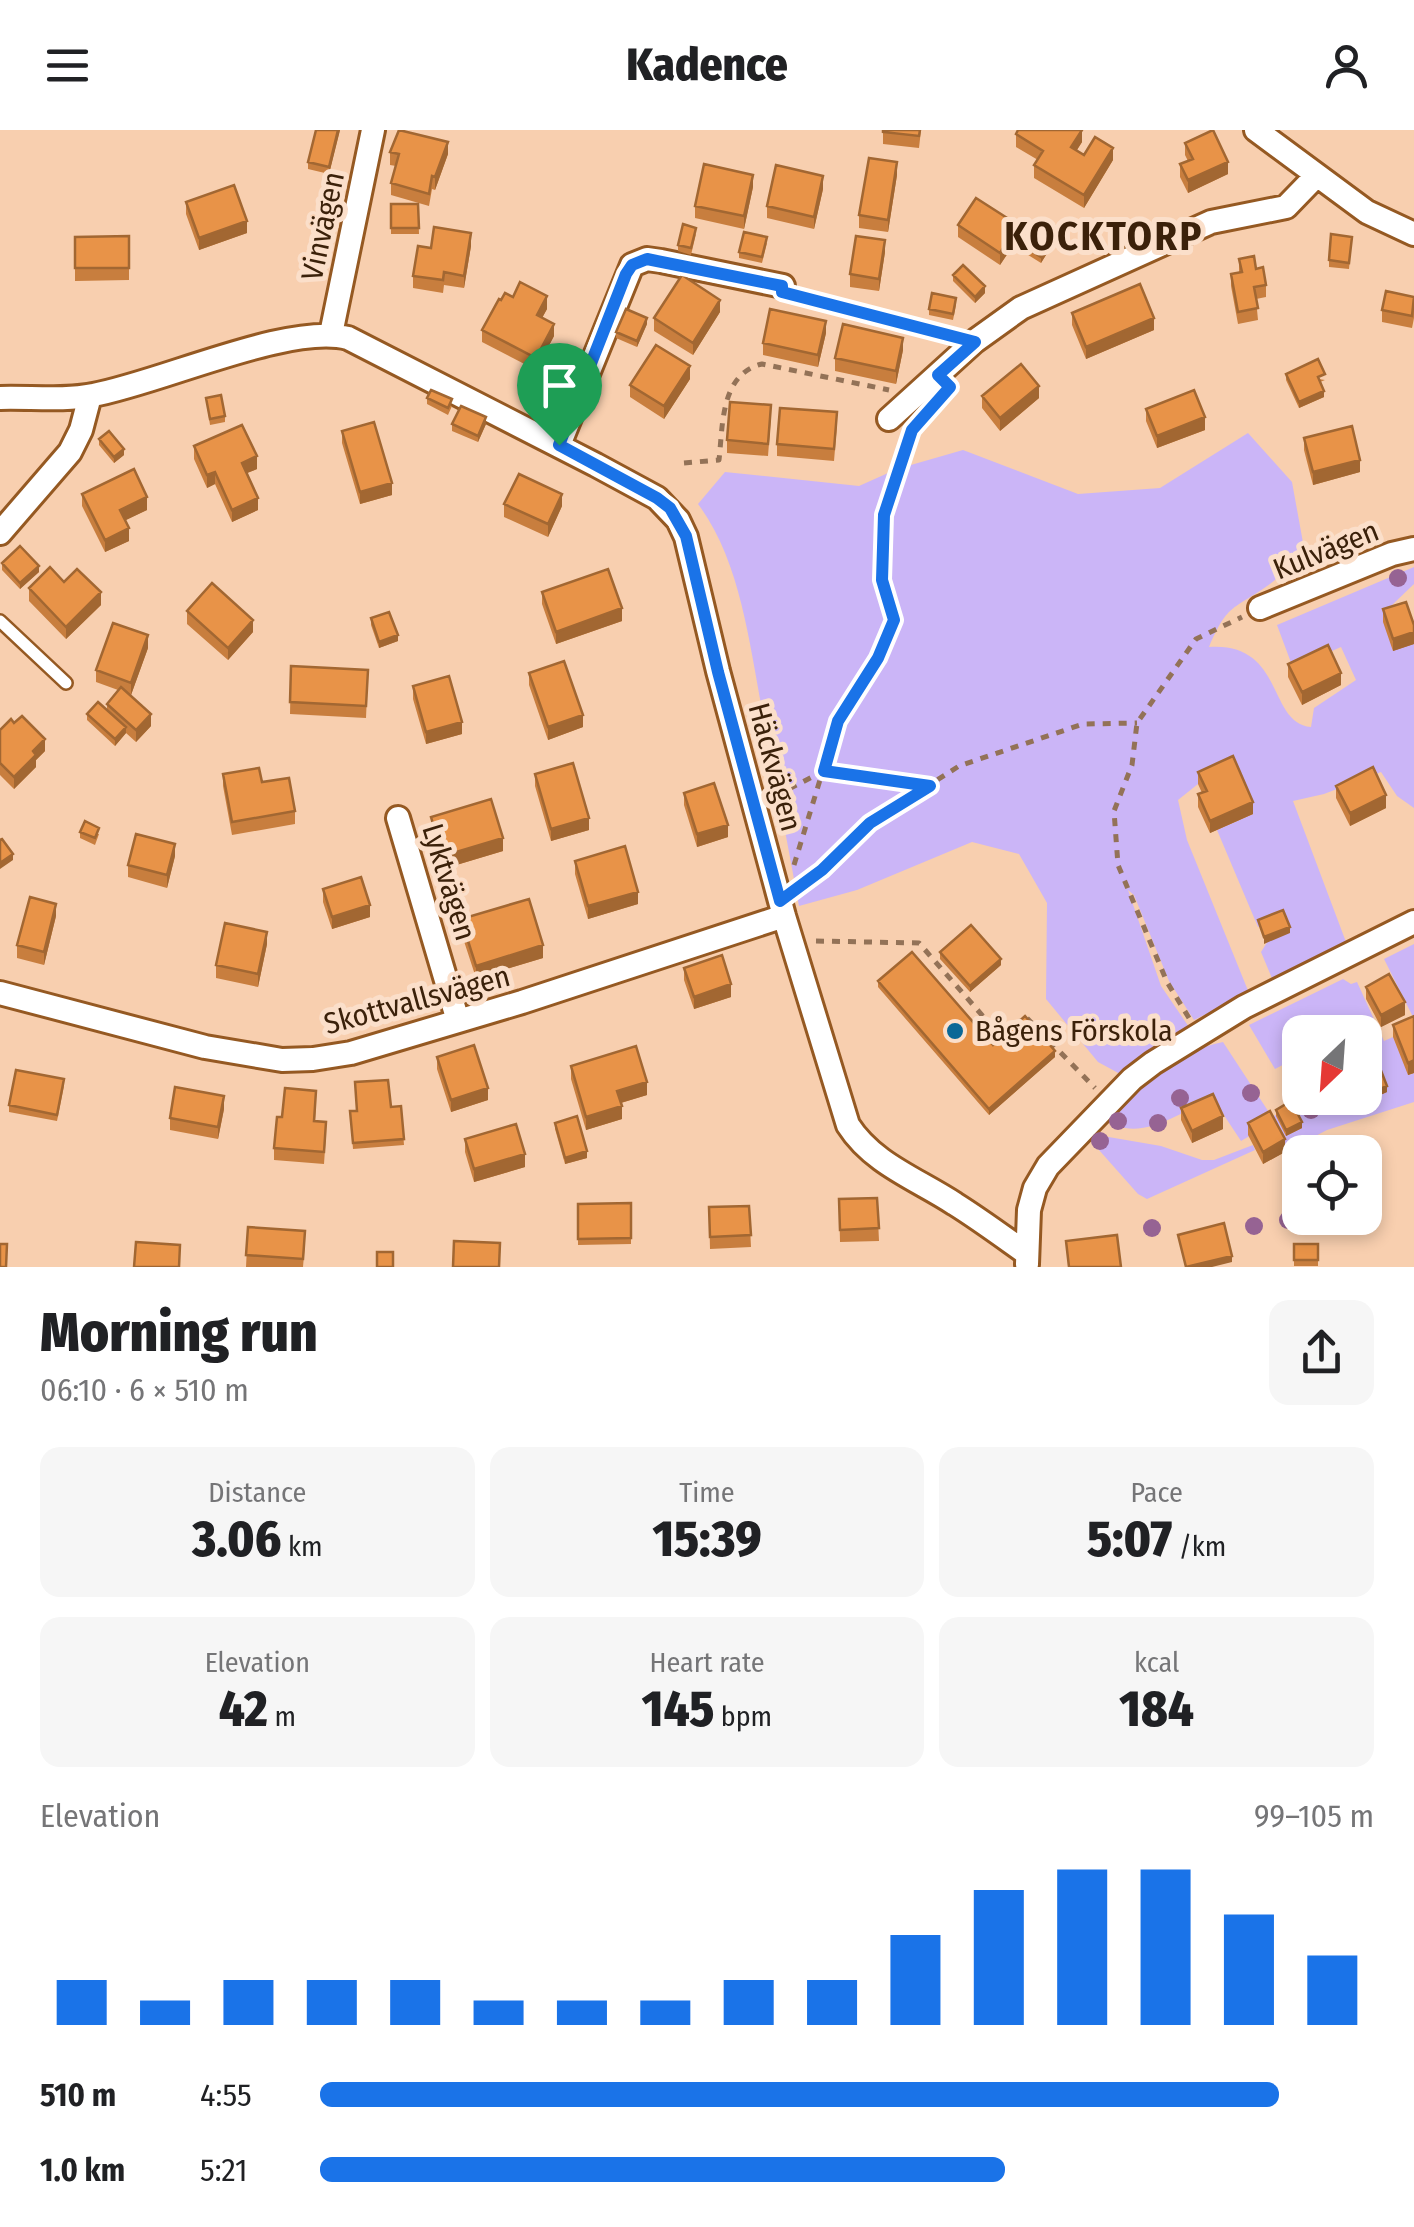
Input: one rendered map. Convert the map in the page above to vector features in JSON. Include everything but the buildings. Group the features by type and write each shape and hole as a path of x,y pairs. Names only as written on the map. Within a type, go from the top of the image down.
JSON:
{"street":[{"name":"Vinvägen","path":"331,334 373,130"},
{"path":"1256,130 1367,212 1414,234"},
{"path":"889,418 920,405 975,342 1021,308 1212,222 1286,208 1316,176"},
{"path":"559,445 632,265 647,259 661,260 782,286"},
{"path":"0,398 90,396 292,339 331,334"},
{"name":"Häckvägen","path":"331,334 348,338 559,445 657,498 678,520 686,536 782,908 848,1125 876,1157 953,1203 1027,1260"},
{"path":"0,534 70,452 90,396"},
{"name":"Kulvägen","path":"1260,608 1392,554 1414,549"},
{"name":"Lyktvägen","path":"398,818 458,1021"},
{"name":"Skottvallsvägen","path":"0,993 206,1047 282,1060 351,1053 458,1021 782,908"},
{"path":"1027,1260 1029,1210 1035,1188 1048,1166 1108,1102 1153,1063 1198,1034 1260,998 1414,922"}],"lane":[{"path":"0,622 66,682"}],"path":[{"path":"782,286 782,292 975,342"},
{"path":"684,463 719,460 726,398 740,375 762,364 920,405 884,515 882,580 894,620 878,658 838,721 782,908"},
{"path":"1198,1034 1168,982 1118,865 1114,811 1132,765 1136,723 1196,639 1260,608"},
{"path":"782,908 870,823 960,766 1083,724 1136,723"},
{"path":"755,807 824,771 930,786"},
{"path":"792,942 919,943 995,1030 1004,1032 1026,1017 1108,1102"}],"shaded area":[{"path":"1248,433 1292,482 1304,548 1275,580 1227,614 1209,647 1233,649 1251,657 1263,669 1287,712 1297,722 1311,727 1314,708 1356,680 1341,647 1293,668 1277,625 1414,567 1414,584 1391,606 1383,622 1414,644 1414,808 1397,796 1381,772 1324,794 1293,801 1346,942 1274,983 1261,952 1283,917 1258,927 1217,830 1253,814 1233,769 1198,784 1178,800 1187,840 1249,993 1194,1020 1169,981 1134,895 1128,890 1161,986 1191,1030 1122,1075 1098,1062 1046,999 1047,903 1019,854 972,842 857,890 799,906 741,602 724,550 698,504 725,472 859,486 897,469 963,450 1078,494 1160,488"},
{"path":"1414,944 1414,1019 1384,959"},
{"path":"1343,979 1351,984 1357,982 1372,1015 1282,1015 1282,1065 1275,1069 1249,1025"},
{"path":"1382,1037 1384,1041 1393,1037 1409,1075 1414,1073 1414,1102 1382,1112"},
{"path":"1223,1042 1272,1117 1282,1112 1282,1115 1374,1115 1317,1135 1282,1135 1282,1146 1270,1124 1241,1141 1212,1097 1173,1118 1143,1128 1116,1125 1105,1115 1175,1061"},
{"path":"1097,1135 1161,1146 1202,1160 1214,1160 1253,1145 1255,1150 1147,1199 1138,1194 1091,1141"}],"place":[{"name":"Bågens Förskola","path":"955,1031"}],"district":[{"name":"KOCKTORP","path":"1104,236"}],"route":[{"path":"647,259 782,286 782,292 975,342 938,375 950,387 912,430 906,447 884,515 882,580 894,620 878,658 838,721 824,771 930,786 870,823 822,870 780,901 686,536 670,508 657,498 559,445 626,274 632,265 647,259"}]}
